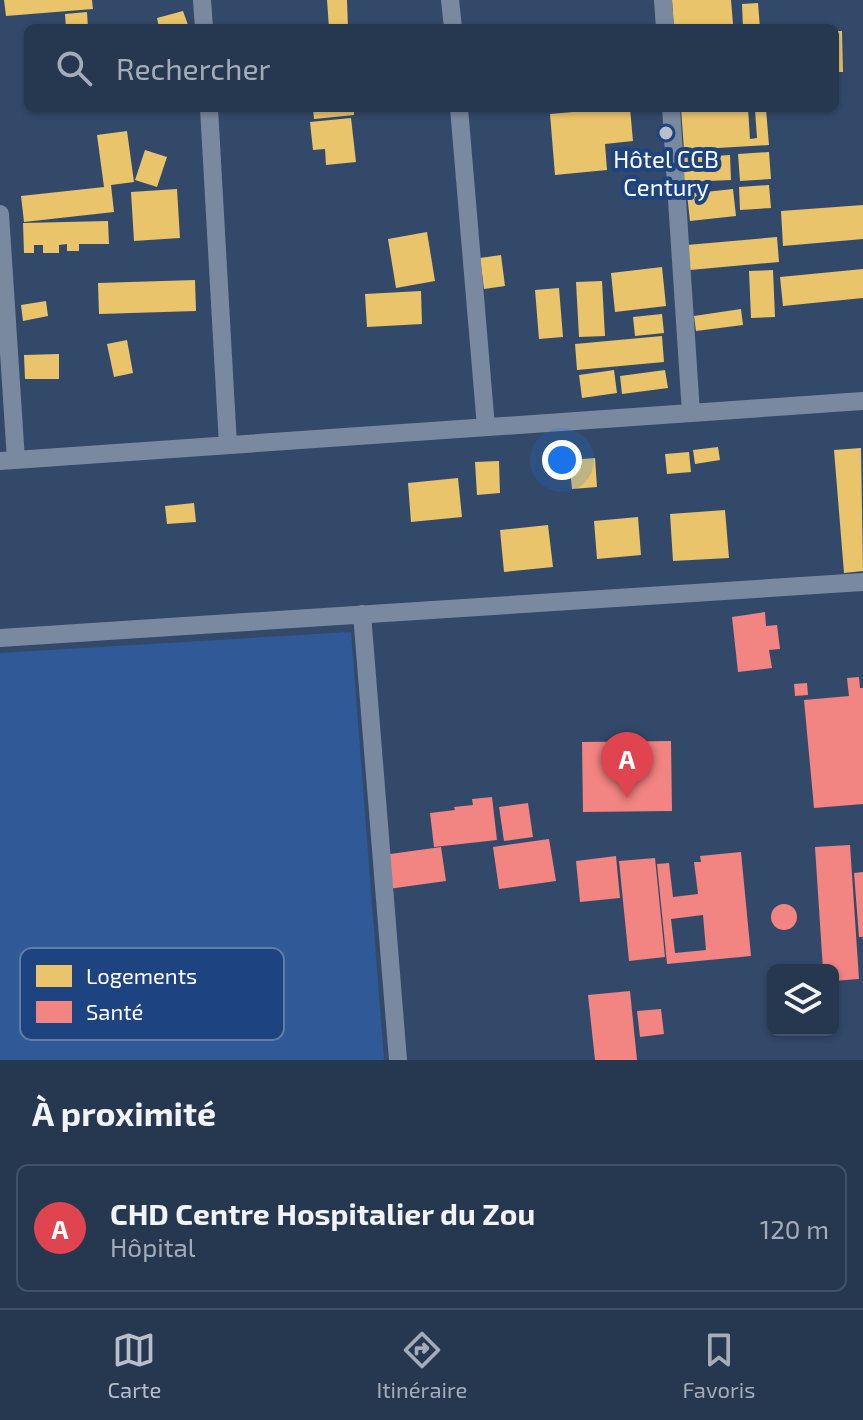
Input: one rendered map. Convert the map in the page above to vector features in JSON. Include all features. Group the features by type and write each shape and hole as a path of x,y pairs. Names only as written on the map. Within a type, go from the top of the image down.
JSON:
{"street":[{"path":"202,0 204,24"},
{"path":"450,0 453,24"},
{"path":"663,0 665,24"},
{"path":"209,112 228,445"},
{"path":"459,112 486,427"},
{"path":"671,112 691,413"},
{"path":"0,214 8,460 863,401"},
{"path":"0,638 863,582"},
{"path":"362,614 398,1060"}],"shaded area":[{"path":"351,632 384,1060 0,1060 0,653"}],"building: Logements":[{"path":"4,0 92,0 93,9 6,16"},
{"path":"327,0 347,0 348,24 329,24"},
{"path":"672,0 731,0 733,24 674,24"},
{"path":"758,3 760,24 743,24 742,4"},
{"path":"183,11 188,24 158,24 157,18"},
{"path":"87,12 88,24 66,24 65,14"},
{"path":"839,31 842,31 843,72 839,72"},
{"path":"313,112 354,112 354,115 314,119"},
{"path":"630,112 633,141 605,144 607,170 555,175 550,114"},
{"path":"681,112 748,112 750,139 757,138 755,112 766,112 769,145 684,150"},
{"path":"351,118 356,162 326,165 325,149 313,150 310,122"},
{"path":"127,131 134,182 111,185 114,212 24,222 21,196 104,187 97,135"},
{"path":"145,150 167,157 157,187 135,180"},
{"path":"769,152 771,179 740,181 738,154"},
{"path":"730,155 731,180 684,182 683,158"},
{"path":"769,185 771,208 740,210 739,187"},
{"path":"177,189 180,238 134,241 131,192"},
{"path":"733,189 736,216 690,221 687,194"},
{"path":"863,205 863,239 783,246 781,211"},
{"path":"108,221 109,244 79,244 79,251 67,251 67,244 59,245 59,253 43,253 43,245 34,245 34,253 24,253 23,223"},
{"path":"427,232 435,281 396,288 388,239"},
{"path":"777,237 779,262 690,270 687,245"},
{"path":"501,255 505,286 484,289 480,258"},
{"path":"662,267 666,306 615,312 611,273"},
{"path":"863,269 863,298 783,306 780,277"},
{"path":"773,270 775,317 751,318 749,271"},
{"path":"195,280 196,311 99,314 98,283"},
{"path":"602,281 605,336 579,337 576,282"},
{"path":"559,288 563,337 539,339 535,290"},
{"path":"421,291 422,324 367,327 365,294"},
{"path":"46,301 48,316 23,321 21,305"},
{"path":"741,309 743,325 696,331 694,316"},
{"path":"662,314 664,333 635,336 633,317"},
{"path":"662,336 664,362 577,370 575,344"},
{"path":"127,340 133,373 114,377 107,344"},
{"path":"59,354 59,379 25,379 24,355"},
{"path":"614,370 617,393 582,398 579,375"},
{"path":"665,370 668,388 622,394 620,376"},
{"path":"718,447 720,460 695,464 693,450"},
{"path":"861,448 863,571 844,573 834,450"},
{"path":"689,452 691,472 667,474 665,454"},
{"path":"595,458 597,487 572,489 569,460"},
{"path":"499,461 500,493 477,495 475,462"},
{"path":"458,478 462,517 411,522 408,483"},
{"path":"194,503 196,522 167,524 165,506"},
{"path":"725,510 729,558 673,561 670,514"},
{"path":"638,517 641,555 597,559 594,521"},
{"path":"548,525 553,567 504,572 500,530"}],"building: Santé":[{"path":"765,612 766,626 777,625 780,649 769,650 772,668 738,672 732,617"},
{"path":"859,677 860,688 863,688 863,804 814,808 804,700 849,696 847,678"},
{"path":"807,683 808,695 795,696 794,684"},
{"path":"671,741 672,811 583,812 582,742"},
{"path":"492,797 497,840 434,847 430,813 455,810 454,807 473,805 472,799"},
{"path":"528,803 533,837 504,841 499,807"},
{"path":"549,839 556,881 499,889 493,847"},
{"path":"850,845 859,979 839,981 839,964 823,964 815,847"},
{"path":"441,847 446,881 388,889 383,855"},
{"path":"741,852 751,956 667,964 657,864 669,863 673,897 698,894 694,862 701,862 700,856","holes":["703,915 706,950 675,953 671,919"]},
{"path":"616,856 620,898 580,902 576,861"},
{"path":"655,858 665,957 629,961 619,861"},
{"path":"863,872 863,937 859,937 854,873"},
{"path":"784,904 793,908 797,917 793,926 784,930 775,926 771,917 775,908"},
{"path":"630,991 637,1060 595,1060 588,995"},
{"path":"661,1009 664,1034 640,1037 637,1011"}],"place":[{"name":"Hôtel CCB Century","path":"666,133"},
{"name":"CHD Centre Hospitalier du Zou","path":"627,798"}]}
